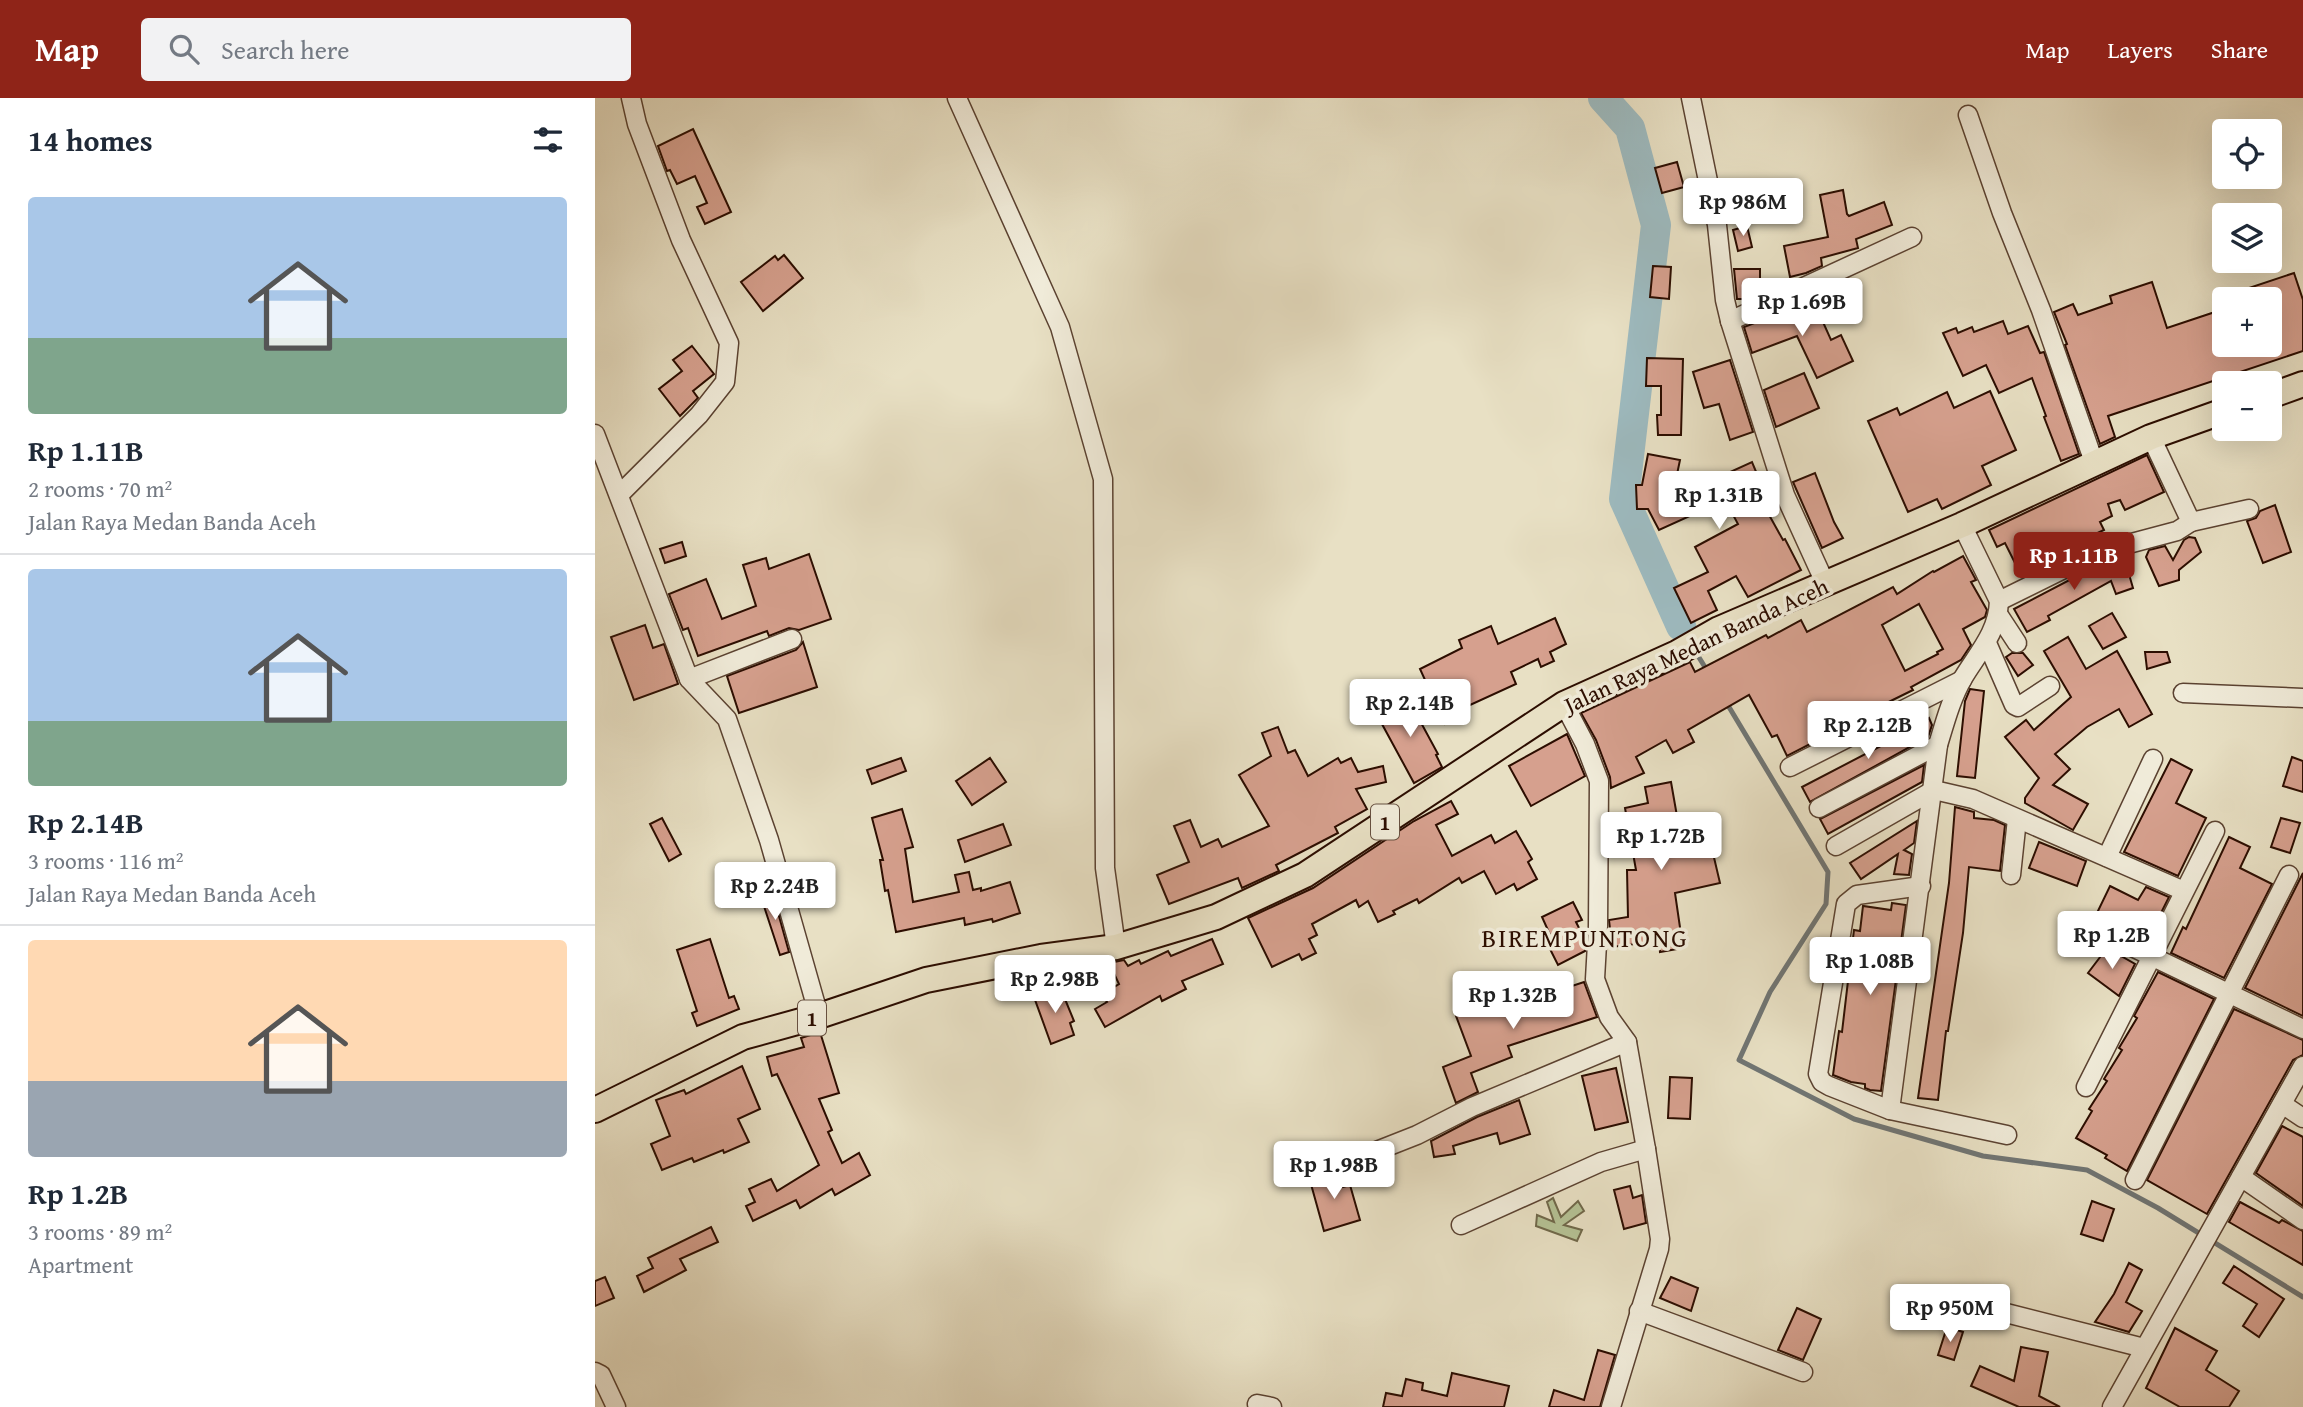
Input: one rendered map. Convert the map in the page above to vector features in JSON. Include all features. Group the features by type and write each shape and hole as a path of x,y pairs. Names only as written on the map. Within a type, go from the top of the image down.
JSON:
{"highway":[{"path":"2282,392 2303,384"},
{"name":"Jalan Raya Medan Banda Aceh","path":"595,1110 743,1037 819,1016 926,979 1041,957 1116,947 1216,918 1304,875 1564,704 1678,653 1719,629 1962,526 2151,437 2212,415"}],"street":[{"path":"619,495 699,415 725,382 729,343 681,240 637,124 631,98"},
{"path":"957,98 1060,327 1103,479 1105,868 1116,947"},
{"path":"1691,98 1717,225 1725,300 1730,321 1785,495 1826,585"},
{"path":"1968,115 2002,213 2041,310 2095,465"},
{"path":"1730,321 1912,237"},
{"path":"595,434 688,679 727,719 769,840 819,1016"},
{"path":"2151,437 2192,522"},
{"path":"1890,1110 1938,745 1948,709 1962,680 1987,643 1999,607 2098,552 2177,531 2192,522 2249,509"},
{"path":"1962,526 2017,643"},
{"path":"688,679 792,639"},
{"path":"1987,643 2014,705 2018,707 2050,686"},
{"path":"1790,767 1962,680"},
{"path":"2183,693 2303,698"},
{"path":"1564,704 1585,744 1599,781 1595,979 1609,1017 1627,1042 1646,1149 1659,1249 1611,1407"},
{"path":"1819,808 1938,745"},
{"path":"2107,857 2153,759"},
{"path":"1836,846 1934,790 1973,799 2183,891"},
{"path":"2011,875 2017,819"},
{"path":"2086,1087 2215,831"},
{"path":"2135,1180 2289,875"},
{"path":"1921,886 1857,895 1846,904 1818,1074 1822,1082 1829,1086 1890,1110 2007,1135"},
{"path":"2103,933 2303,1029"},
{"path":"1351,1161 1417,1135 1472,1107 1627,1042"},
{"path":"2112,1407 2303,1066"},
{"path":"2282,1104 2303,1118"},
{"path":"1461,1225 1601,1162 1646,1149"},
{"path":"2241,1177 2303,1220"},
{"path":"1639,1311 1803,1372"},
{"path":"2006,1312 2144,1348"},
{"path":"595,1372 601,1375 616,1407"}],"green space":[{"path":"1553,1198 1561,1217 1578,1201 1584,1211 1564,1225 1582,1230 1577,1241 1536,1226 1537,1215 1554,1222 1547,1202"}],"building":[{"path":"693,129 731,212 705,224 697,207 707,203 695,176 677,184 670,170 667,171 658,146"},
{"path":"1677,162 1684,187 1662,193 1655,168"},
{"path":"1843,190 1849,216 1884,202 1892,225 1856,239 1858,248 1821,258 1822,266 1790,277 1784,246 1828,237 1820,195"},
{"path":"1747,226 1752,247 1738,251 1733,230"},
{"path":"784,255 803,278 763,311 741,282 775,256 778,260"},
{"path":"1653,266 1671,267 1669,299 1650,297"},
{"path":"1734,269 1760,269 1760,295 1751,299 1737,299"},
{"path":"2294,273 2303,300 2303,351 2243,371 2212,371 2212,381 2108,416 2115,437 2100,444 2054,312 2073,304 2078,315 2112,303 2110,296 2152,282 2167,328 2212,313 2212,357 2282,357 2282,287 2252,287"},
{"path":"1814,302 1831,340 1841,335 1853,361 1817,378 1797,336 1752,353 1744,327 1775,315 1777,319"},
{"path":"2003,321 2008,334 2028,326 2040,353 2044,352 2079,454 2061,461 2032,378 1999,393 1986,365 1963,376 1943,333 1956,328 1958,333 1972,327 1974,332"},
{"path":"692,346 714,374 693,391 698,398 680,416 659,389 682,371 673,360"},
{"path":"1647,358 1683,359 1681,435 1658,435 1657,415 1661,415 1661,386 1646,386"},
{"path":"1730,360 1753,432 1730,440 1719,404 1704,408 1693,372"},
{"path":"1804,373 1819,408 1776,427 1764,390"},
{"path":"1990,391 2016,450 1982,466 1991,485 1942,509 1937,499 1908,512 1868,421 1897,408 1900,415 1947,392 1954,408"},
{"path":"1648,454 1680,460 1675,484 1689,479 1693,489 1752,462 1762,486 1751,490 1764,515 1768,513 1783,540 1785,539 1801,570 1748,597 1736,576 1708,591 1717,610 1691,623 1674,588 1708,572 1695,547 1738,524 1725,500 1659,530 1648,509 1637,509 1636,485 1642,485"},
{"path":"2147,455 2164,492 2125,510 2120,500 2108,504 2112,516 2100,522 2104,530 2065,548 2062,541 2015,563 2005,543 1997,547 1989,530"},
{"path":"1815,473 1843,538 1822,548 1793,482"},
{"path":"2275,505 2291,552 2263,563 2247,521 2256,518 2260,511"},
{"path":"2195,538 2201,552 2179,570 2179,580 2159,586 2146,557 2149,550 2165,546 2173,560 2184,540"},
{"path":"682,542 686,556 665,563 660,549"},
{"path":"809,554 831,619 799,630 789,628 769,636 767,631 698,656 688,628 683,630 669,594 706,579 722,619 756,606 743,565 766,558 769,569"},
{"path":"1963,556 1976,580 1971,582 1987,610 1985,617 1963,629 1971,645 1961,660 1911,687 1913,690 1787,756 1777,735 1772,737 1749,695 1688,730 1694,742 1673,753 1666,740 1636,757 1644,773 1611,788 1610,777 1596,740 1581,713 1690,662 1695,672 1801,620 1807,632 1893,587 1897,594","holes":["1919,604 1943,649 1905,671 1882,625"]},
{"path":"2124,557 2133,588 2116,594 2111,581 2048,616 2050,620 2027,632 2014,609 2102,563"},
{"path":"2112,613 2126,637 2103,649 2089,626"},
{"path":"1555,618 1566,644 1550,652 1554,661 1541,667 1538,659 1511,672 1516,684 1459,710 1462,716 1445,724 1420,669 1462,648 1459,640 1491,626 1498,644"},
{"path":"645,625 653,648 664,644 678,684 634,700 611,637"},
{"path":"2068,637 2086,669 2117,651 2152,714 2129,727 2119,709 2087,727 2055,754 2070,769 2053,785 2088,804 2073,830 2025,803 2025,798 2039,778 2005,737 2026,720 2034,730 2071,697 2044,651"},
{"path":"803,642 817,687 739,713 727,676 796,650"},
{"path":"2145,652 2167,652 2170,662 2147,669"},
{"path":"2012,653 2023,653 2033,665 2018,676 2006,657"},
{"path":"1970,689 1984,691 1975,778 1957,776 1965,701"},
{"path":"1406,695 1438,754 1436,755 1442,767 1414,783 1376,713"},
{"path":"1929,718 1932,725 1928,737 1810,802 1802,787"},
{"path":"1278,727 1288,753 1295,750 1308,776 1338,758 1341,763 1351,758 1358,772 1383,766 1386,782 1356,789 1367,809 1335,827 1338,833 1276,865 1279,871 1242,888 1238,878 1169,904 1157,875 1189,862 1174,826 1190,820 1201,847 1218,839 1222,847 1269,826 1239,775 1271,756 1262,733"},
{"path":"1567,734 1585,776 1531,806 1509,766"},
{"path":"2292,757 2303,761 2303,792 2283,786"},
{"path":"901,758 906,771 872,784 867,770"},
{"path":"990,758 1006,782 972,805 956,781"},
{"path":"2171,759 2192,770 2176,803 2206,818 2178,876 2124,852"},
{"path":"1924,765 1922,782 1828,834 1820,819"},
{"path":"1671,782 1681,839 1708,832 1720,883 1675,893 1683,948 1660,952 1659,941 1612,947 1609,920 1628,917 1627,870 1636,870 1625,808 1648,803 1645,787"},
{"path":"1451,801 1458,814 1436,825 1452,856 1491,835 1495,843 1516,831 1532,859 1528,862 1537,879 1517,890 1514,884 1496,894 1484,871 1462,883 1459,878 1419,903 1417,899 1378,922 1368,901 1359,907 1356,900 1312,924 1317,935 1309,939 1316,953 1302,960 1299,954 1272,967 1248,918 1313,888 1414,821"},
{"path":"1955,807 1974,812 1974,818 1994,820 2005,825 2000,871 1969,867 1963,933 1946,1031 1938,1100 1918,1098 1949,883"},
{"path":"902,809 913,847 905,849 913,902 959,892 955,875 969,872 973,890 981,888 981,891 1010,882 1020,913 993,922 992,919 965,925 964,918 896,932 888,890 885,891 880,860 883,860 872,818"},
{"path":"662,818 681,854 669,861 650,824"},
{"path":"2281,818 2300,823 2290,853 2271,847"},
{"path":"1917,821 1914,843 1904,850 1912,854 1909,875 1894,874 1898,854 1861,879 1850,863"},
{"path":"1003,824 1011,845 965,862 958,840"},
{"path":"2229,837 2250,847 2240,868 2272,884 2224,978 2171,953 2183,927 2186,929"},
{"path":"2039,842 2086,861 2077,886 2029,868"},
{"path":"2303,873 2303,1016 2245,988"},
{"path":"2110,886 2138,900 2146,887 2169,897 2147,941 2096,915"},
{"path":"772,891 789,952 780,955 760,894"},
{"path":"1573,902 1582,920 1576,922 1586,942 1585,951 1558,965 1545,939 1551,937 1542,917"},
{"path":"1892,903 1906,905 1881,1091 1870,1090 1865,1088 1865,1084 1833,1075 1839,1031 1842,1032 1854,930 1860,931 1863,906 1891,910"},
{"path":"710,939 729,998 734,996 739,1009 697,1026 692,1013 697,1011 677,950"},
{"path":"1212,939 1223,964 1182,981 1186,989 1162,1001 1160,996 1105,1027 1095,1009 1107,1002 1102,994 1119,984 1109,963 1124,960 1128,966 1139,960 1141,964 1168,951 1171,956"},
{"path":"2107,948 2135,964 2119,996 2088,973"},
{"path":"2158,972 2214,999 2127,1171 2105,1158 2107,1155 2076,1138 2092,1111 2089,1109 2107,1081 2104,1079 2122,1050 2119,1048 2137,1018 2134,1016"},
{"path":"1584,982 1597,1017 1508,1046 1512,1057 1471,1073 1478,1092 1456,1103 1443,1067 1471,1056 1456,1016 1480,1006 1484,1015"},
{"path":"1060,987 1074,1021 1070,1023 1074,1035 1051,1044 1034,997"},
{"path":"2234,1009 2303,1040 2303,1055 2293,1060 2207,1214 2147,1180"},
{"path":"820,1032 839,1093 819,1099 832,1130 828,1132 842,1163 859,1153 870,1175 835,1195 832,1189 800,1208 796,1200 753,1221 746,1206 755,1202 749,1189 771,1179 777,1191 819,1165 777,1074 772,1076 767,1057 804,1047 801,1038"},
{"path":"742,1066 760,1109 738,1119 749,1142 724,1153 723,1150 694,1162 692,1158 662,1170 651,1144 670,1136 656,1100 684,1090 686,1094"},
{"path":"1616,1068 1628,1122 1595,1130 1582,1076"},
{"path":"1670,1077 1692,1078 1690,1119 1668,1118"},
{"path":"1519,1100 1530,1134 1500,1144 1497,1133 1453,1146 1455,1154 1434,1157 1431,1141 1477,1117"},
{"path":"2282,1126 2303,1137 2303,1206 2256,1173"},
{"path":"1331,1171 1333,1178 1340,1176 1343,1187 1350,1185 1360,1220 1324,1231 1309,1177"},
{"path":"1630,1186 1633,1198 1642,1195 1646,1223 1624,1229 1614,1190"},
{"path":"2092,1201 2114,1209 2103,1241 2081,1234"},
{"path":"2240,1202 2279,1223 2282,1220 2303,1231 2303,1265 2229,1222"},
{"path":"711,1227 718,1242 680,1259 686,1270 644,1292 637,1276 653,1268 648,1258"},
{"path":"2129,1263 2142,1270 2126,1302 2142,1311 2129,1332 2095,1322 2114,1294"},
{"path":"2234,1266 2284,1299 2259,1337 2243,1326 2257,1304 2223,1283"},
{"path":"605,1277 614,1298 595,1306 595,1281"},
{"path":"1671,1277 1698,1288 1691,1311 1660,1298"},
{"path":"1797,1308 1821,1319 1803,1360 1778,1350"},
{"path":"1947,1327 1963,1332 1954,1360 1938,1355"},
{"path":"2175,1328 2217,1351 2206,1370 2239,1391 2229,1407 2180,1407 2146,1388"},
{"path":"2021,1347 2048,1352 2039,1396 2060,1407 2019,1407 1971,1386 1980,1366 2014,1381"},
{"path":"1598,1350 1615,1355 1600,1407 1549,1407 1554,1390 1584,1400"},
{"path":"1452,1373 1509,1386 1504,1407 1383,1407 1386,1393 1402,1396 1406,1379 1423,1383 1422,1390 1447,1396"}],"waterway":[{"path":"1603,98 1630,128 1656,225 1624,499 1681,626"},
{"path":"1681,626 1688,639"},
{"path":"1695,651 1708,672"},
{"path":"1726,702 1828,872 1826,904 1770,992 1739,1060 1854,1119 1983,1156 2087,1170 2158,1208 2303,1297"}],"district":[{"name":"BIREMPUNTONG","path":"1585,937"}]}
